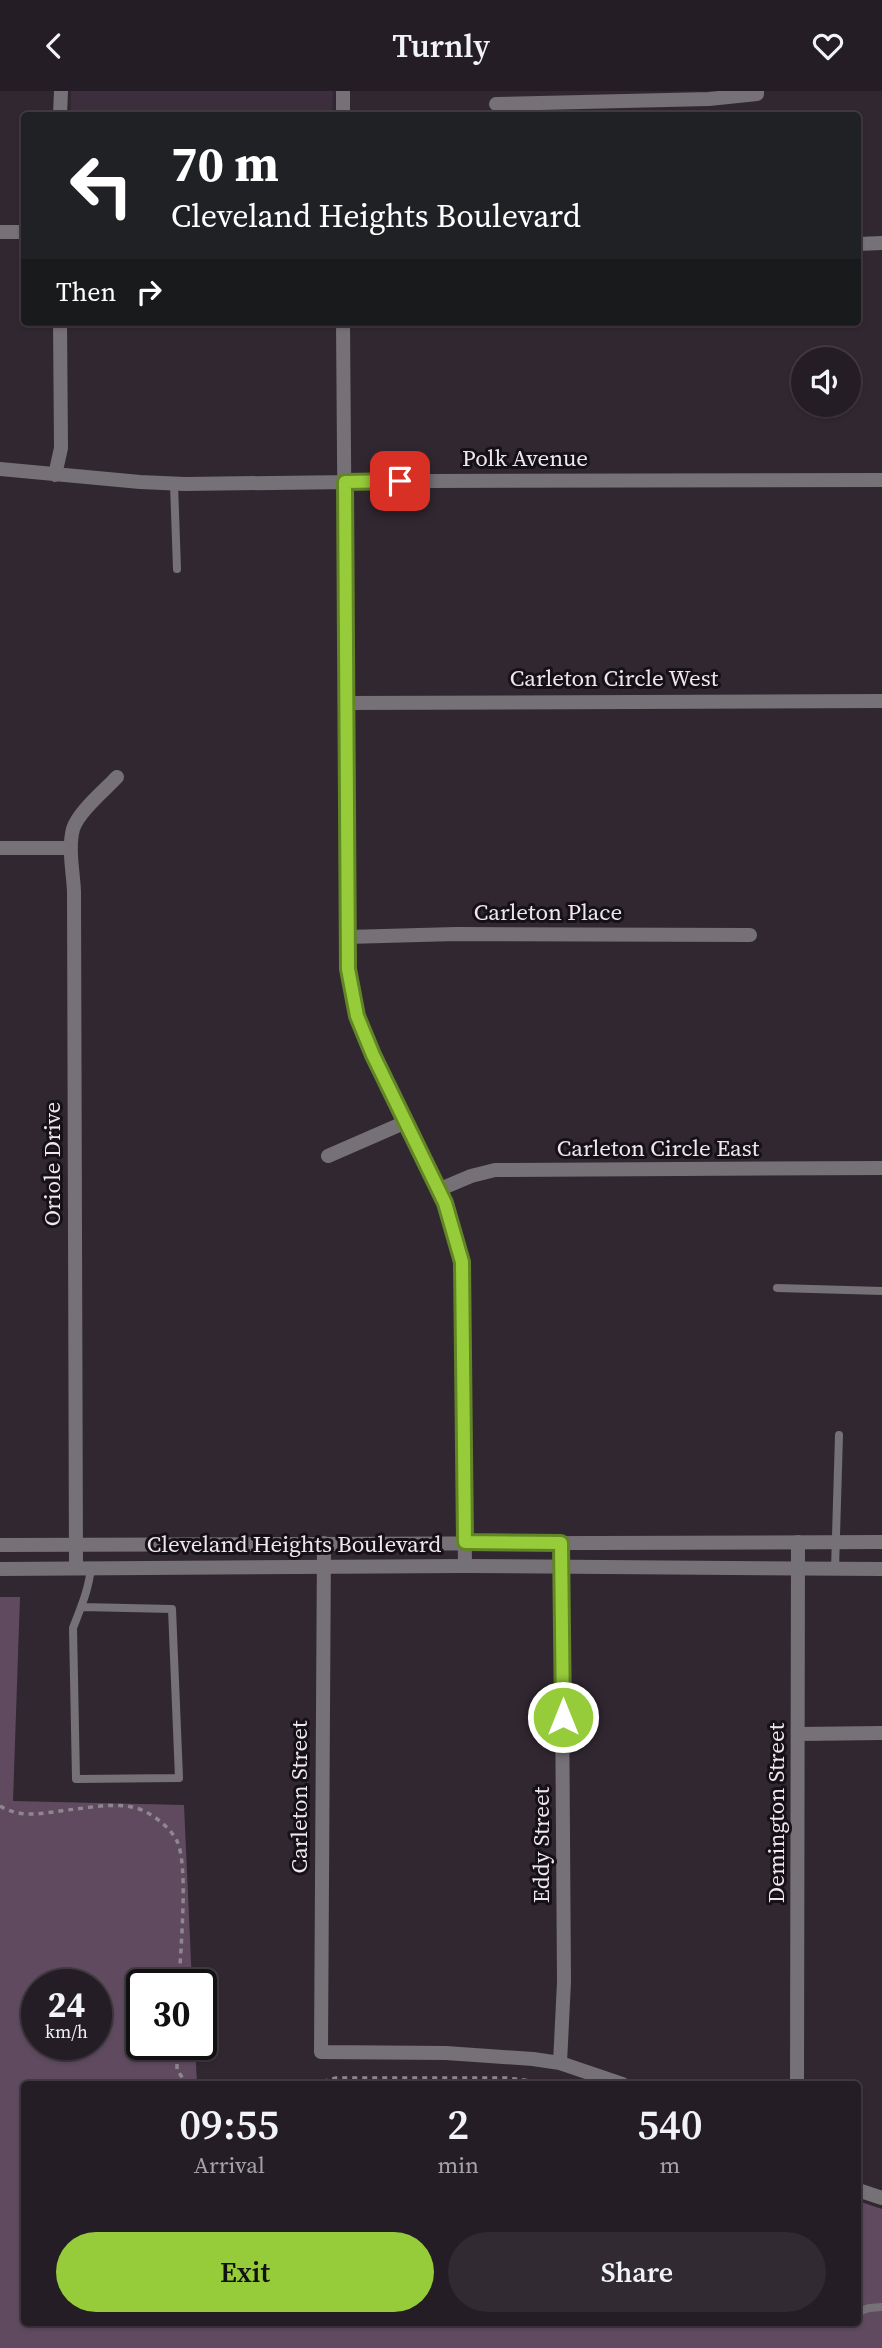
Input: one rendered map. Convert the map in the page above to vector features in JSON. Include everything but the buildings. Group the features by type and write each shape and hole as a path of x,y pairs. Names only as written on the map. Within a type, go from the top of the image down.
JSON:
{"street":[{"path":"61,91 61,112"},
{"path":"343,91 343,112"},
{"path":"496,104 709,99 757,92"},
{"path":"0,232 21,232"},
{"path":"861,244 882,243"},
{"path":"55,475 61,448 60,326"},
{"path":"343,326 348,969 357,1016 373,1055 445,1203 462,1262 466,1566"},
{"name":"Polk Avenue","path":"0,468 174,484 882,480"},
{"name":"Carleton Circle West","path":"346,703 882,701"},
{"name":"Oriole Drive","path":"76,1567 74,891 71,848 73,827 87,808 117,778"},
{"path":"0,848 71,848"},
{"name":"Carleton Place","path":"347,937 750,935"},
{"path":"328,1156 406,1122"},
{"name":"Carleton Circle East","path":"438,1190 471,1176 495,1170 882,1168"},
{"name":"Demington Street","path":"797,2081 798,1542"},
{"name":"Cleveland Heights Boulevard","path":"0,1545 882,1542"},
{"name":"Carleton Street","path":"324,1543 321,2052 446,2053 560,2063"},
{"name":"Eddy Street","path":"560,2063 564,1982 561,1543"},
{"name":"Cleveland Heights Boulevard","path":"0,1569 466,1566 882,1569"},
{"path":"799,1734 882,1733"},
{"path":"560,2063 613,2081"},
{"path":"861,2191 882,2198"}],"lane":[{"path":"174,484 177,569"},
{"path":"777,1288 882,1291"},
{"path":"835,1569 839,1435"},
{"path":"82,1607 172,1609 178,1778 76,1779 73,1628 89,1587 91,1567"},
{"path":"861,2311 882,2307"}],"path":[{"path":"0,1806 12,1813 27,1815 112,1806 136,1808 166,1826 177,1842 182,1867 179,1969"},
{"path":"177,2060 177,2070 185,2081"},
{"path":"323,2081 336,2077 507,2078 532,2081"}],"shaded area":[{"path":"71,91 333,91 332,112 71,112"},
{"path":"0,1597 20,1597 13,1801 184,1805 191,1969 126,1969 126,2060 196,2060 197,2081 21,2081 21,2326 861,2326 861,2202 882,2209 882,2348 0,2348"}],"route":[{"path":"400,481 345,482 348,969 357,1016 373,1055 445,1203 462,1262 465,1542 561,1543 563,1717"}]}
